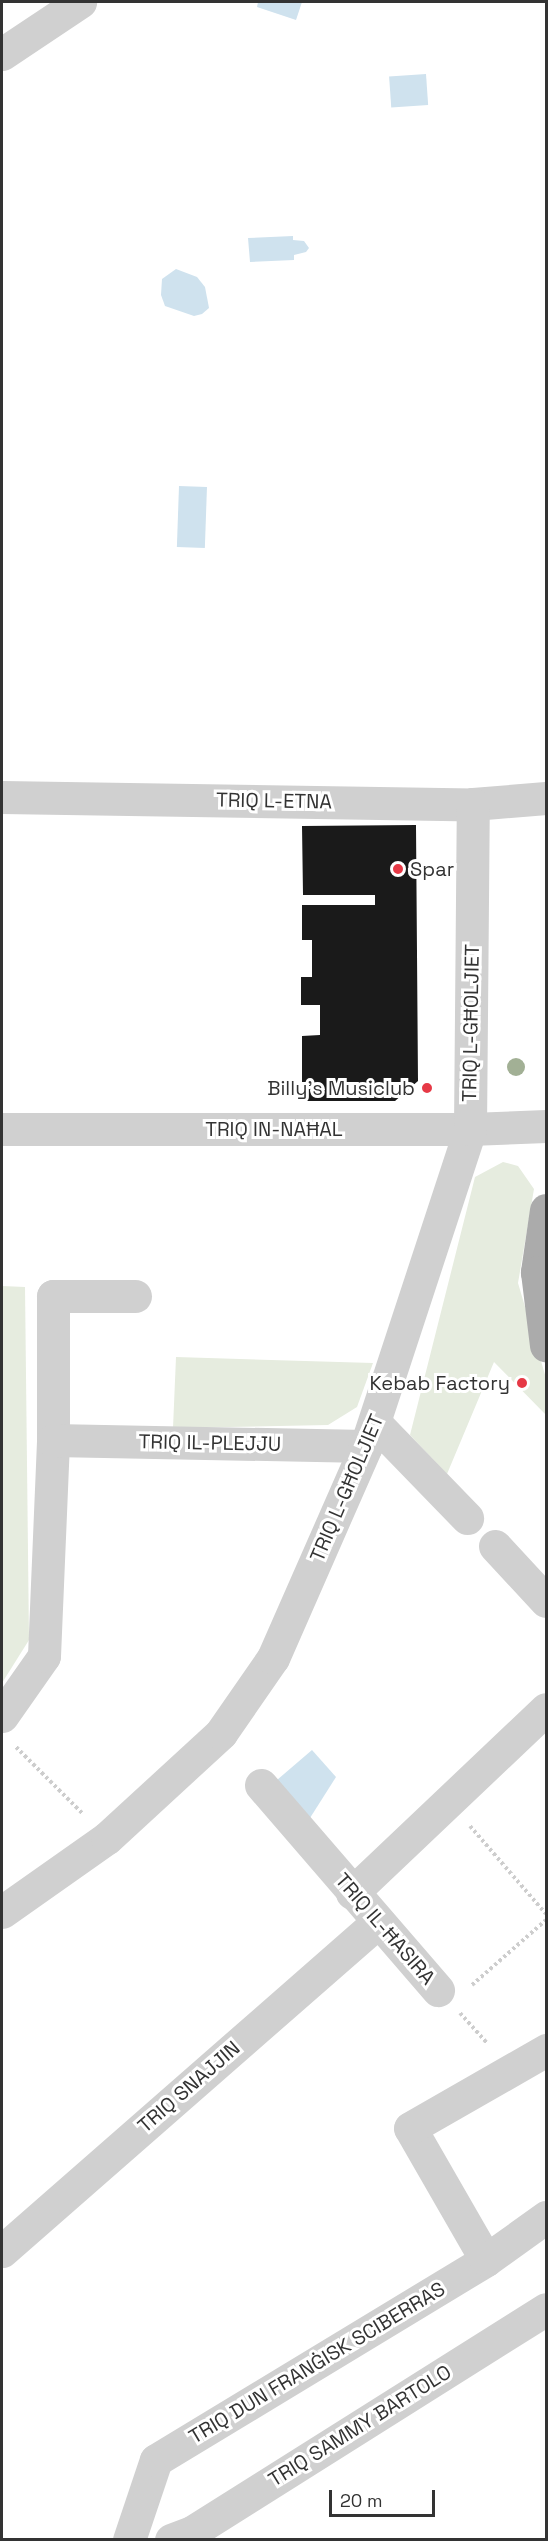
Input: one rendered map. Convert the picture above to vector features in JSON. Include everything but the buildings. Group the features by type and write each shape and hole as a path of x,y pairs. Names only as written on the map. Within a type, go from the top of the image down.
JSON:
{"main road":[{"path":"546,1210 537,1272 546,1345"}],"street":[{"path":"2,54 80,2"},
{"name":"TRIQ L-ETNA","path":"2,797 473,804 546,798"},
{"name":"TRIQ L-GĦOLJIET","path":"2,1912 107,1838 221,1733 273,1658 371,1435 470,1129 473,804"},
{"name":"TRIQ IN-NAĦAL","path":"2,1129 470,1129 546,1126"},
{"path":"6,1728 44,1656 53,1440 53,1296 135,1296"},
{"path":"371,1435 466,1518"},
{"name":"TRIQ IL-PLEJJU","path":"53,1440 371,1435"},
{"path":"495,1546 546,1600"},
{"path":"352,1893 546,1709"},
{"name":"TRIQ IL-ĦASIRA","path":"261,1785 377,1923 451,1991"},
{"name":"TRIQ SNAJJIN","path":"2,2251 377,1923"},
{"path":"486,2260 410,2128 546,2050"},
{"name":"TRIQ DUN FRANĠISK SCIBERRAS","path":"129,2540 156,2460 486,2260 546,2217"},
{"name":"TRIQ SAMMY BARTOLO","path":"171,2540 192,2532 546,2309"}],"path":[{"path":"6,1728 107,1838"},
{"path":"448,1802 546,1914"},
{"path":"451,1991 546,1920"},
{"name":"TRIQ IL-ĦASIRA","path":"451,1991 513,2070"}],"shaded area":[{"path":"503,1162 518,1166 534,1189 518,1283 546,1378 546,1415 494,1362 447,1474 410,1435 475,1177"},
{"path":"2,1286 25,1287 29,1640 2,1683"},
{"path":"176,1357 373,1363 357,1407 328,1425 173,1428"}],"water":[{"path":"258,2 302,2 296,20 257,7"},
{"path":"426,74 428,105 391,108 389,77"},
{"path":"293,236 293,240 304,241 309,248 306,252 294,255 294,260 250,262 248,238"},
{"path":"176,269 197,277 205,287 209,308 202,314 194,316 165,306 161,295 162,279"},
{"path":"179,486 207,487 205,548 177,547"},
{"path":"312,1750 336,1777 310,1818 277,1780"}],"place":[{"name":"Spar","path":"398,869"},
{"name":"Billy's Musiclub","path":"427,1088"},
{"name":"Kebab Factory","path":"522,1383"}]}
